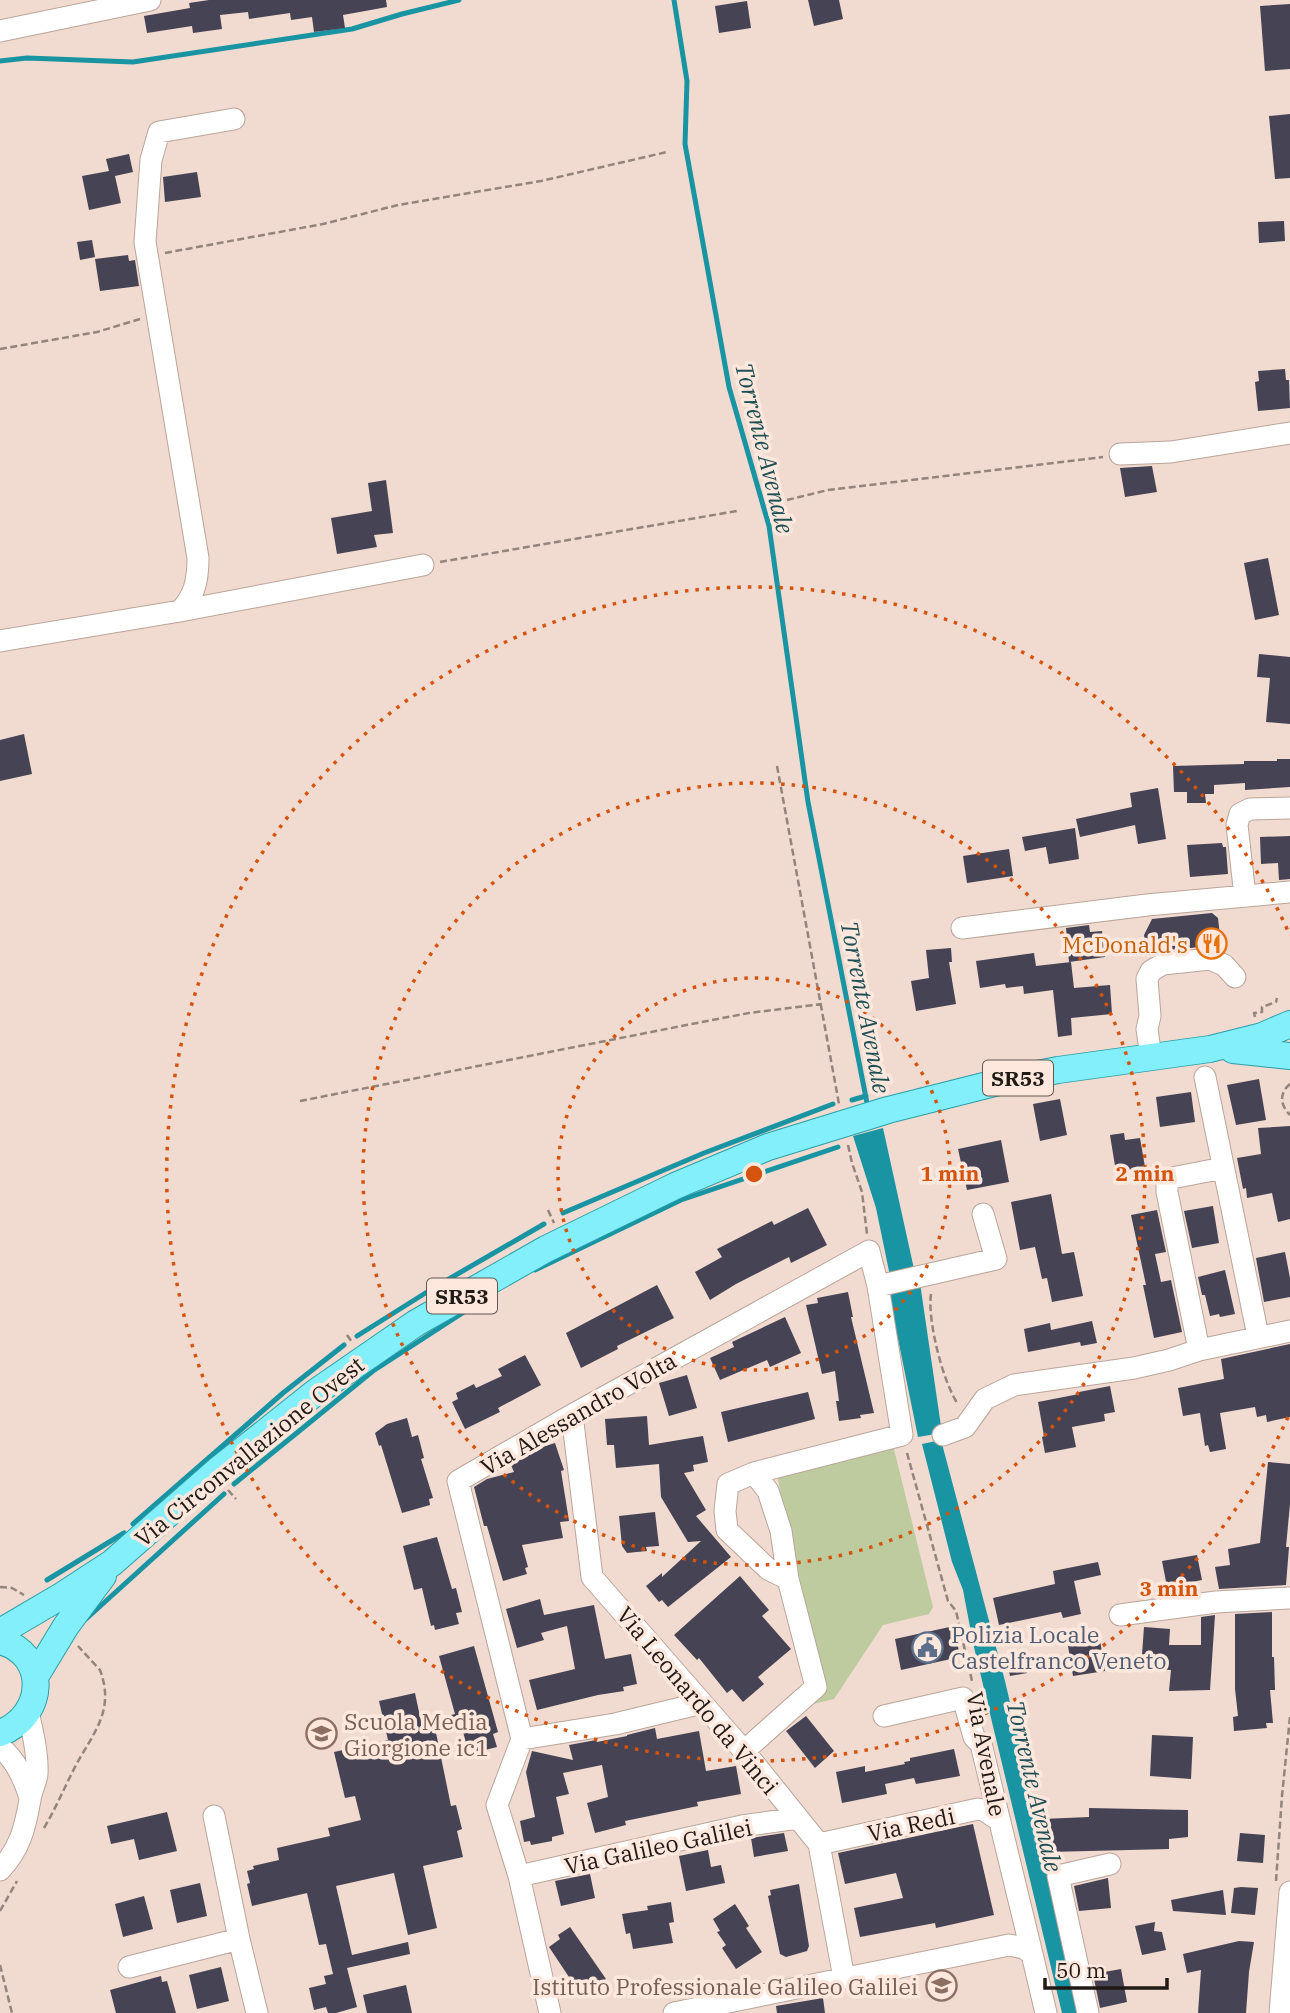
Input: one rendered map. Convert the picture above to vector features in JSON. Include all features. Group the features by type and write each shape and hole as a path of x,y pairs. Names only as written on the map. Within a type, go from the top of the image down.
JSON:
{"main road":[{"name":"Via Circonvallazione Ovest","path":"0,1632 112,1563 218,1470 316,1392 416,1323 546,1249 676,1186 768,1147 888,1110 1011,1079 1210,1049 1273,1032 1290,1024"},
{"name":"Via Circonvallazione Ovest","path":"1210,1049 1290,1056"},
{"name":"Via Circonvallazione Ovest","path":"28,1713 35,1696 35,1677 54,1644 112,1563"},
{"path":"0,1641 19,1650 29,1662 35,1677"},
{"path":"0,1733 11,1729 28,1713"}],"street":[{"path":"0,31 150,0"},
{"path":"180,611 195,589 198,558 145,242 151,160 159,132 234,119"},
{"path":"1120,454 1171,452 1290,433"},
{"path":"0,641 180,611 423,565"},
{"path":"1245,896 1237,825 1240,814 1251,809 1290,808"},
{"path":"962,928 1147,905 1290,892"},
{"path":"1151,1057 1147,1029 1152,993 1147,979 1151,971 1168,963 1210,958 1224,965 1236,977"},
{"path":"1205,1077 1258,1336"},
{"path":"1199,1350 1167,1184 1172,1178 1223,1168"},
{"path":"885,1285 996,1259 983,1214"},
{"path":"788,1579 768,1569 727,1530 725,1511 728,1484 754,1473 902,1435 885,1285 869,1251"},
{"name":"Via Alessandro Volta","path":"522,1739 458,1481 869,1251"},
{"path":"943,1435 965,1427 985,1399 1014,1385 1134,1368 1258,1336 1290,1331"},
{"name":"Via Leonardo da Vinci","path":"572,1415 592,1577 744,1751 819,1844 844,1978"},
{"path":"744,1751 816,1687 788,1579 781,1531 768,1491 754,1473"},
{"path":"1120,1615 1216,1602 1290,1598"},
{"name":"Via Avenale","path":"884,1716 963,1698 974,1737 981,1744 1046,2013"},
{"path":"550,2013 519,1877 497,1805 522,1739 615,1724 702,1703"},
{"path":"0,1870 12,1858 20,1843 37,1772 33,1729 28,1713"},
{"path":"0,1747 15,1763 30,1798"},
{"name":"Via Redi","path":"819,1844 978,1809 1000,1821"},
{"path":"214,1816 257,2013"},
{"name":"Via Galileo Galilei","path":"519,1877 742,1826 798,1818"},
{"path":"1088,2013 1058,1876 1110,1864"},
{"path":"1280,2013 1282,1892"},
{"path":"129,1968 239,1940"},
{"path":"674,2013 1009,1945 1024,1948 1033,1955"}],"path":[{"path":"148,256 323,224 398,205 541,181 667,152"},
{"path":"0,349 97,332 158,314"},
{"path":"787,500 828,490 1120,454"},
{"path":"423,565 737,511"},
{"path":"777,766 847,1121 852,1163 862,1192 869,1251"},
{"path":"1262,1012 1262,1007 1275,1003 1277,998"},
{"path":"300,1101 713,1019 822,1004"},
{"path":"1290,1084 1284,1089 1282,1098 1290,1115"},
{"path":"920,1275 930,1286 930,1314 948,1389 957,1404 976,1410"},
{"name":"Via Avenale","path":"902,1435 948,1601 956,1611 974,1686"},
{"path":"45,1828 98,1728 105,1706 100,1670 74,1641"},
{"path":"1282,1892 1282,1796 1290,1717"},
{"path":"0,1911 22,1874"},
{"path":"0,1965 12,2013"}],"green space":[{"path":"892,1441 933,1607 929,1614 883,1625 834,1699 800,1707 824,1679 782,1505 778,1477"}],"water":[{"path":"883,1128 914,1269 890,1276 876,1208 853,1136"},
{"path":"920,1283 942,1433 918,1437 889,1295 890,1292"},
{"path":"941,1440 1005,1681 1082,2013 1062,2013 973,1643 963,1590 952,1562 922,1444"}],"building":[{"path":"209,0 386,0 387,7 343,15 345,28 314,32 312,17 291,20 290,13 249,19 248,12 220,15 222,29 193,33 192,26 147,33 144,16 190,8 189,3"},
{"path":"808,0 839,0 843,19 814,26"},
{"path":"747,1 751,28 719,33 715,6"},
{"path":"1290,4 1290,69 1265,71 1260,6"},
{"path":"1290,114 1290,178 1275,179 1269,116"},
{"path":"129,154 133,172 115,176 121,203 89,210 82,176 109,171 106,159"},
{"path":"197,172 201,197 165,202 163,177"},
{"path":"1284,221 1285,241 1259,243 1258,222"},
{"path":"92,240 95,257 80,260 77,242"},
{"path":"128,255 129,261 135,260 139,286 100,291 95,259"},
{"path":"1285,369 1286,380 1289,380 1290,408 1258,411 1255,382 1259,381 1258,371"},
{"path":"1152,466 1157,492 1125,497 1120,468"},
{"path":"386,480 393,533 374,535 377,547 337,554 331,518 372,511 368,483"},
{"path":"1268,558 1279,615 1255,620 1244,563"},
{"path":"1259,654 1290,657 1290,724 1266,722 1270,678 1257,677"},
{"path":"24,734 32,774 0,781 0,740"},
{"path":"1290,759 1290,787 1245,790 1245,783 1214,785 1214,794 1205,794 1206,803 1187,803 1187,792 1174,792 1173,766 1244,764 1244,761"},
{"path":"1158,788 1166,839 1138,844 1135,825 1080,837 1076,819 1132,807 1130,793"},
{"path":"1075,828 1079,859 1049,864 1046,847 1025,851 1022,837"},
{"path":"1290,836 1290,879 1279,880 1278,863 1261,864 1260,837"},
{"path":"1222,843 1223,847 1226,847 1228,874 1190,877 1187,845"},
{"path":"1009,849 1013,876 967,883 963,856"},
{"path":"1212,913 1218,918 1221,945 1218,948 1209,946 1162,951 1150,956 1147,954 1144,935 1152,919"},
{"path":"1089,925 1090,932 1102,931 1105,957 1069,962 1066,928"},
{"path":"951,948 952,962 949,962 956,1004 916,1011 911,981 929,978 926,950"},
{"path":"1034,953 1036,966 1071,962 1074,988 1110,985 1112,1014 1071,1018 1072,1035 1058,1037 1053,990 1024,994 1023,986 1006,988 1005,984 980,988 976,961"},
{"path":"1259,1079 1266,1120 1236,1125 1227,1085"},
{"path":"1191,1092 1195,1122 1160,1127 1156,1097"},
{"path":"1060,1099 1067,1135 1040,1141 1033,1104"},
{"path":"1290,1126 1290,1219 1278,1222 1272,1193 1247,1198 1237,1158 1261,1154 1258,1128"},
{"path":"1124,1133 1125,1140 1140,1138 1145,1167 1116,1172 1110,1135"},
{"path":"1001,1140 1009,1182 967,1190 958,1149"},
{"path":"1051,1194 1062,1254 1074,1252 1083,1296 1052,1302 1047,1278 1042,1279 1035,1247 1020,1250 1011,1202"},
{"path":"1213,1206 1219,1243 1192,1248 1184,1211"},
{"path":"808,1208 827,1245 791,1263 789,1257 710,1300 695,1272 722,1257 717,1249 772,1221 774,1225"},
{"path":"1157,1210 1166,1252 1155,1254 1161,1282 1171,1280 1182,1332 1154,1338 1131,1215"},
{"path":"1285,1252 1290,1297 1264,1302 1256,1258"},
{"path":"1225,1270 1235,1314 1210,1316 1198,1277"},
{"path":"657,1285 674,1318 617,1346 618,1349 581,1368 566,1333"},
{"path":"848,1292 851,1317 874,1413 839,1421 835,1371 822,1374 806,1305 818,1303 817,1298"},
{"path":"785,1317 801,1353 770,1367 767,1360 720,1380 710,1358 734,1347 732,1342"},
{"path":"1092,1321 1097,1343 1081,1346 1080,1342 1028,1352 1024,1329 1050,1323 1051,1330"},
{"path":"1290,1344 1290,1417 1267,1422 1266,1415 1257,1417 1255,1407 1220,1413 1226,1449 1210,1452 1208,1445 1205,1446 1200,1413 1183,1416 1178,1388 1224,1379 1221,1359"},
{"path":"525,1355 541,1385 498,1408 500,1412 465,1429 452,1402 458,1399 456,1393 474,1384 476,1388 502,1376 498,1369"},
{"path":"687,1375 697,1408 669,1416 659,1383"},
{"path":"1110,1386 1115,1412 1104,1414 1105,1421 1072,1427 1076,1447 1045,1453 1038,1402"},
{"path":"808,1392 815,1419 728,1442 721,1412"},
{"path":"647,1416 649,1445 703,1436 708,1462 693,1465 694,1471 684,1473 706,1510 696,1516 731,1557 668,1607 662,1600 659,1602 646,1586 662,1573 662,1577 701,1541 688,1542 661,1497 659,1464 616,1468 614,1445 607,1445 605,1419"},
{"path":"407,1418 412,1437 418,1435 424,1458 421,1459 433,1498 429,1499 430,1505 402,1513 375,1433 387,1424"},
{"path":"555,1443 564,1470 561,1471 569,1521 560,1522 563,1538 522,1545 528,1567 525,1568 527,1574 503,1581 474,1487 487,1479 514,1472 511,1465"},
{"path":"1268,1462 1290,1464 1286,1585 1219,1589 1215,1567 1230,1565 1228,1549 1260,1543"},
{"path":"655,1512 659,1546 646,1547 647,1551 627,1553 622,1546 619,1516"},
{"path":"437,1537 452,1589 456,1588 462,1612 456,1613 459,1624 435,1630 434,1625 431,1626 422,1588 414,1590 403,1546"},
{"path":"1197,1555 1202,1580 1167,1587 1162,1561"},
{"path":"1098,1562 1101,1575 1074,1581 1081,1614 1063,1618 1061,1612 999,1625 993,1598 1055,1584 1053,1571"},
{"path":"740,1576 769,1610 762,1616 791,1649 758,1677 764,1684 743,1702 732,1689 727,1693 699,1658 697,1660 674,1635"},
{"path":"540,1599 544,1615 594,1605 605,1659 631,1654 637,1684 623,1687 624,1691 537,1710 529,1680 575,1669 567,1626 541,1633 544,1640 517,1648 506,1609"},
{"path":"1272,1612 1275,1690 1270,1690 1273,1723 1266,1723 1267,1728 1234,1731 1233,1717 1238,1716 1235,1689 1235,1614"},
{"path":"1215,1615 1210,1690 1169,1691 1171,1670 1141,1668 1144,1627 1170,1629 1169,1645 1201,1645 1201,1617"},
{"path":"954,1626 960,1657 901,1670 895,1639"},
{"path":"1099,1634 1105,1671 1073,1676 1068,1646 1080,1644 1079,1637"},
{"path":"474,1646 498,1732 493,1734 497,1747 469,1754 462,1728 455,1730 451,1715 455,1714 439,1656"},
{"path":"1023,1653 1027,1673 1010,1676 1006,1656"},
{"path":"415,1693 423,1731 435,1728 451,1806 456,1805 462,1829 457,1831 463,1857 423,1866 437,1928 408,1935 394,1873 336,1886 352,1955 408,1942 410,1954 347,1968 357,2007 336,2013 328,2013 326,2007 314,2010 309,1988 326,1984 324,1976 333,1974 326,1944 319,1945 307,1893 252,1906 247,1871 254,1869 253,1866 279,1860 277,1848 330,1836 328,1828 361,1820 355,1796 345,1798 334,1752 388,1740 379,1701"},
{"path":"806,1716 834,1751 815,1768 786,1731"},
{"path":"655,1728 657,1739 699,1731 706,1771 736,1766 741,1794 697,1802 698,1806 625,1821 626,1825 595,1833 587,1803 608,1797 602,1765 563,1773 569,1794 556,1797 564,1834 552,1837 552,1841 531,1845 530,1841 524,1842 520,1821 535,1817 526,1772 532,1751 573,1760 569,1745 597,1742"},
{"path":"1152,1735 1193,1737 1191,1779 1150,1776"},
{"path":"954,1749 960,1776 916,1784 914,1778 885,1784 887,1794 842,1803 836,1772 865,1766 865,1772 905,1764 910,1758"},
{"path":"1089,1808 1188,1810 1188,1837 1169,1839 1169,1849 1049,1852 1042,1819 1089,1817"},
{"path":"167,1812 177,1851 139,1860 134,1839 111,1844 107,1826"},
{"path":"973,1824 994,1915 936,1928 935,1923 860,1937 854,1908 903,1898 896,1873 845,1884 838,1853"},
{"path":"784,1833 788,1851 754,1857 751,1838"},
{"path":"1240,1833 1265,1835 1263,1863 1237,1861"},
{"path":"708,1850 711,1867 721,1865 725,1883 686,1891 679,1856"},
{"path":"590,1874 595,1898 561,1906 555,1881"},
{"path":"1108,1878 1111,1908 1079,1911 1074,1886"},
{"path":"200,1883 207,1916 177,1923 170,1890"},
{"path":"799,1884 809,1946 807,1951 786,1957 780,1954 768,1896 771,1895 770,1890"},
{"path":"1234,1888 1258,1888 1255,1915 1231,1913"},
{"path":"1223,1890 1226,1915 1173,1911 1171,1900"},
{"path":"144,1896 153,1929 123,1937 115,1904"},
{"path":"671,1902 674,1922 669,1923 673,1943 633,1949 630,1933 626,1934 622,1914 648,1910 647,1906"},
{"path":"735,1904 749,1926 746,1928 762,1952 736,1969 722,1948 726,1945 717,1932 720,1931 713,1919"},
{"path":"1155,1922 1154,1931 1162,1932 1166,1950 1142,1955 1135,1926"},
{"path":"570,1927 606,1979 594,1988 591,1984 579,1992 549,1947 560,1939 558,1935"},
{"path":"1239,1941 1254,1942 1246,2013 1198,2013 1201,1970 1187,1973 1183,1954"},
{"path":"221,1967 229,2001 197,2009 189,1975"},
{"path":"1121,1969 1127,2002 1100,2008 1093,1974"},
{"path":"161,1976 162,1982 167,1981 176,2013 116,2013 110,1990"},
{"path":"406,1985 412,2013 367,2013 363,1995"},
{"path":"823,1998 825,2013 777,2013 776,2006"}],"waterway":[{"name":"Torrente Avenale","path":"0,61 27,58 133,62 352,29 459,0"},
{"name":"Torrente Avenale","path":"674,0 687,81 685,144 729,387 769,526 808,802 868,1108"},
{"path":"852,1100 866,1096"},
{"path":"563,1213 704,1153 833,1104"},
{"path":"535,1270 681,1200 838,1147"},
{"path":"357,1336 544,1224"},
{"path":"234,1484 373,1371 481,1301"},
{"path":"133,1524 283,1393 344,1345"},
{"path":"86,1619 224,1494"},
{"path":"47,1580 124,1533"}],"place":[{"name":"McDonald's","path":"1211,944"},
{"name":"Polizia Locale Castelfranco Veneto","path":"928,1647"},
{"name":"Scuola Media Giorgione ic1","path":"321,1734"},
{"name":"Istituto Professionale Galileo Galilei","path":"941,1986"}]}
